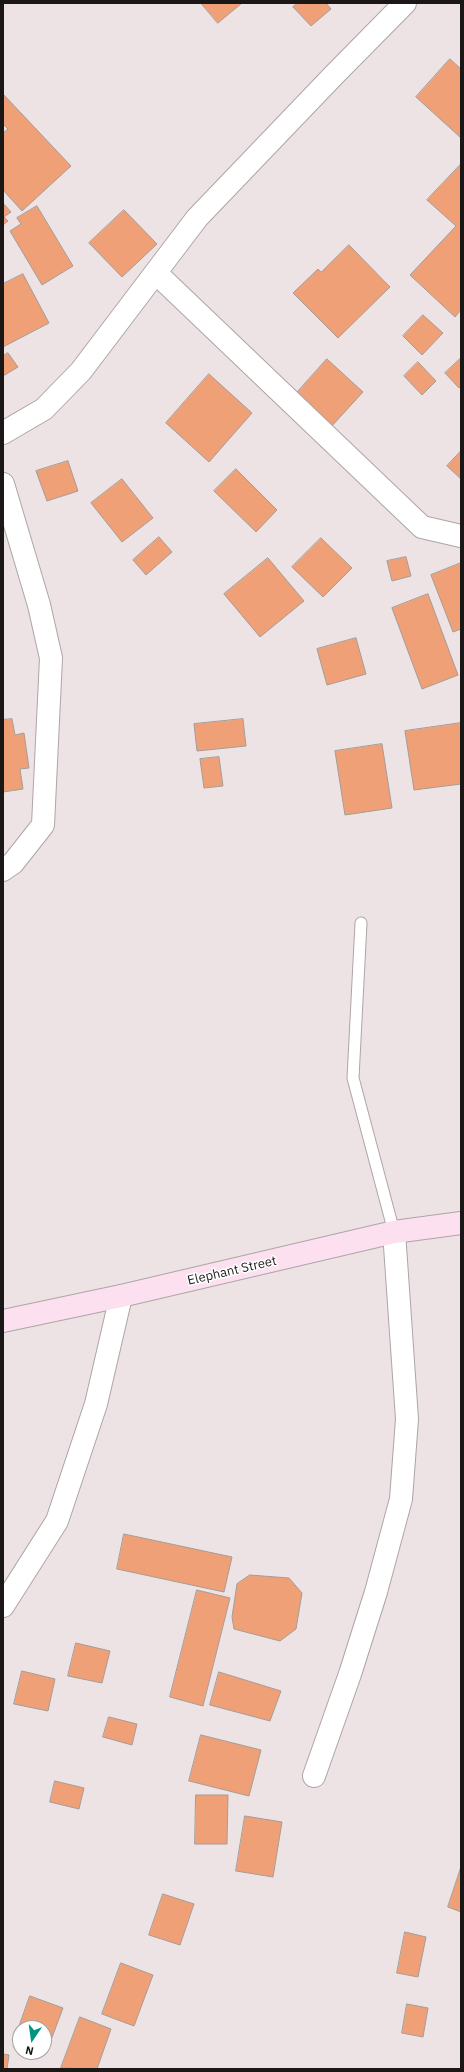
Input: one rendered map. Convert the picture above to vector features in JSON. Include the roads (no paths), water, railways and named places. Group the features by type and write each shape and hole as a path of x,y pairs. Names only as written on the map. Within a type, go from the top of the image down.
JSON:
{"main road":[{"name":"Elephant Street","path":"3,1321 121,1296 394,1232 461,1223"}],"street":[{"path":"3,433 44,409 81,371 198,218 334,75 405,3"},
{"path":"156,273 422,527 461,536"},
{"path":"3,484 39,605 51,658 43,825 13,863 3,870"},
{"path":"314,1776 350,1674 376,1592 401,1499 408,1418 394,1232"},
{"path":"3,1606 57,1521 96,1404 121,1296"}],"lane":[{"path":"361,923 353,1078 394,1232"}]}
